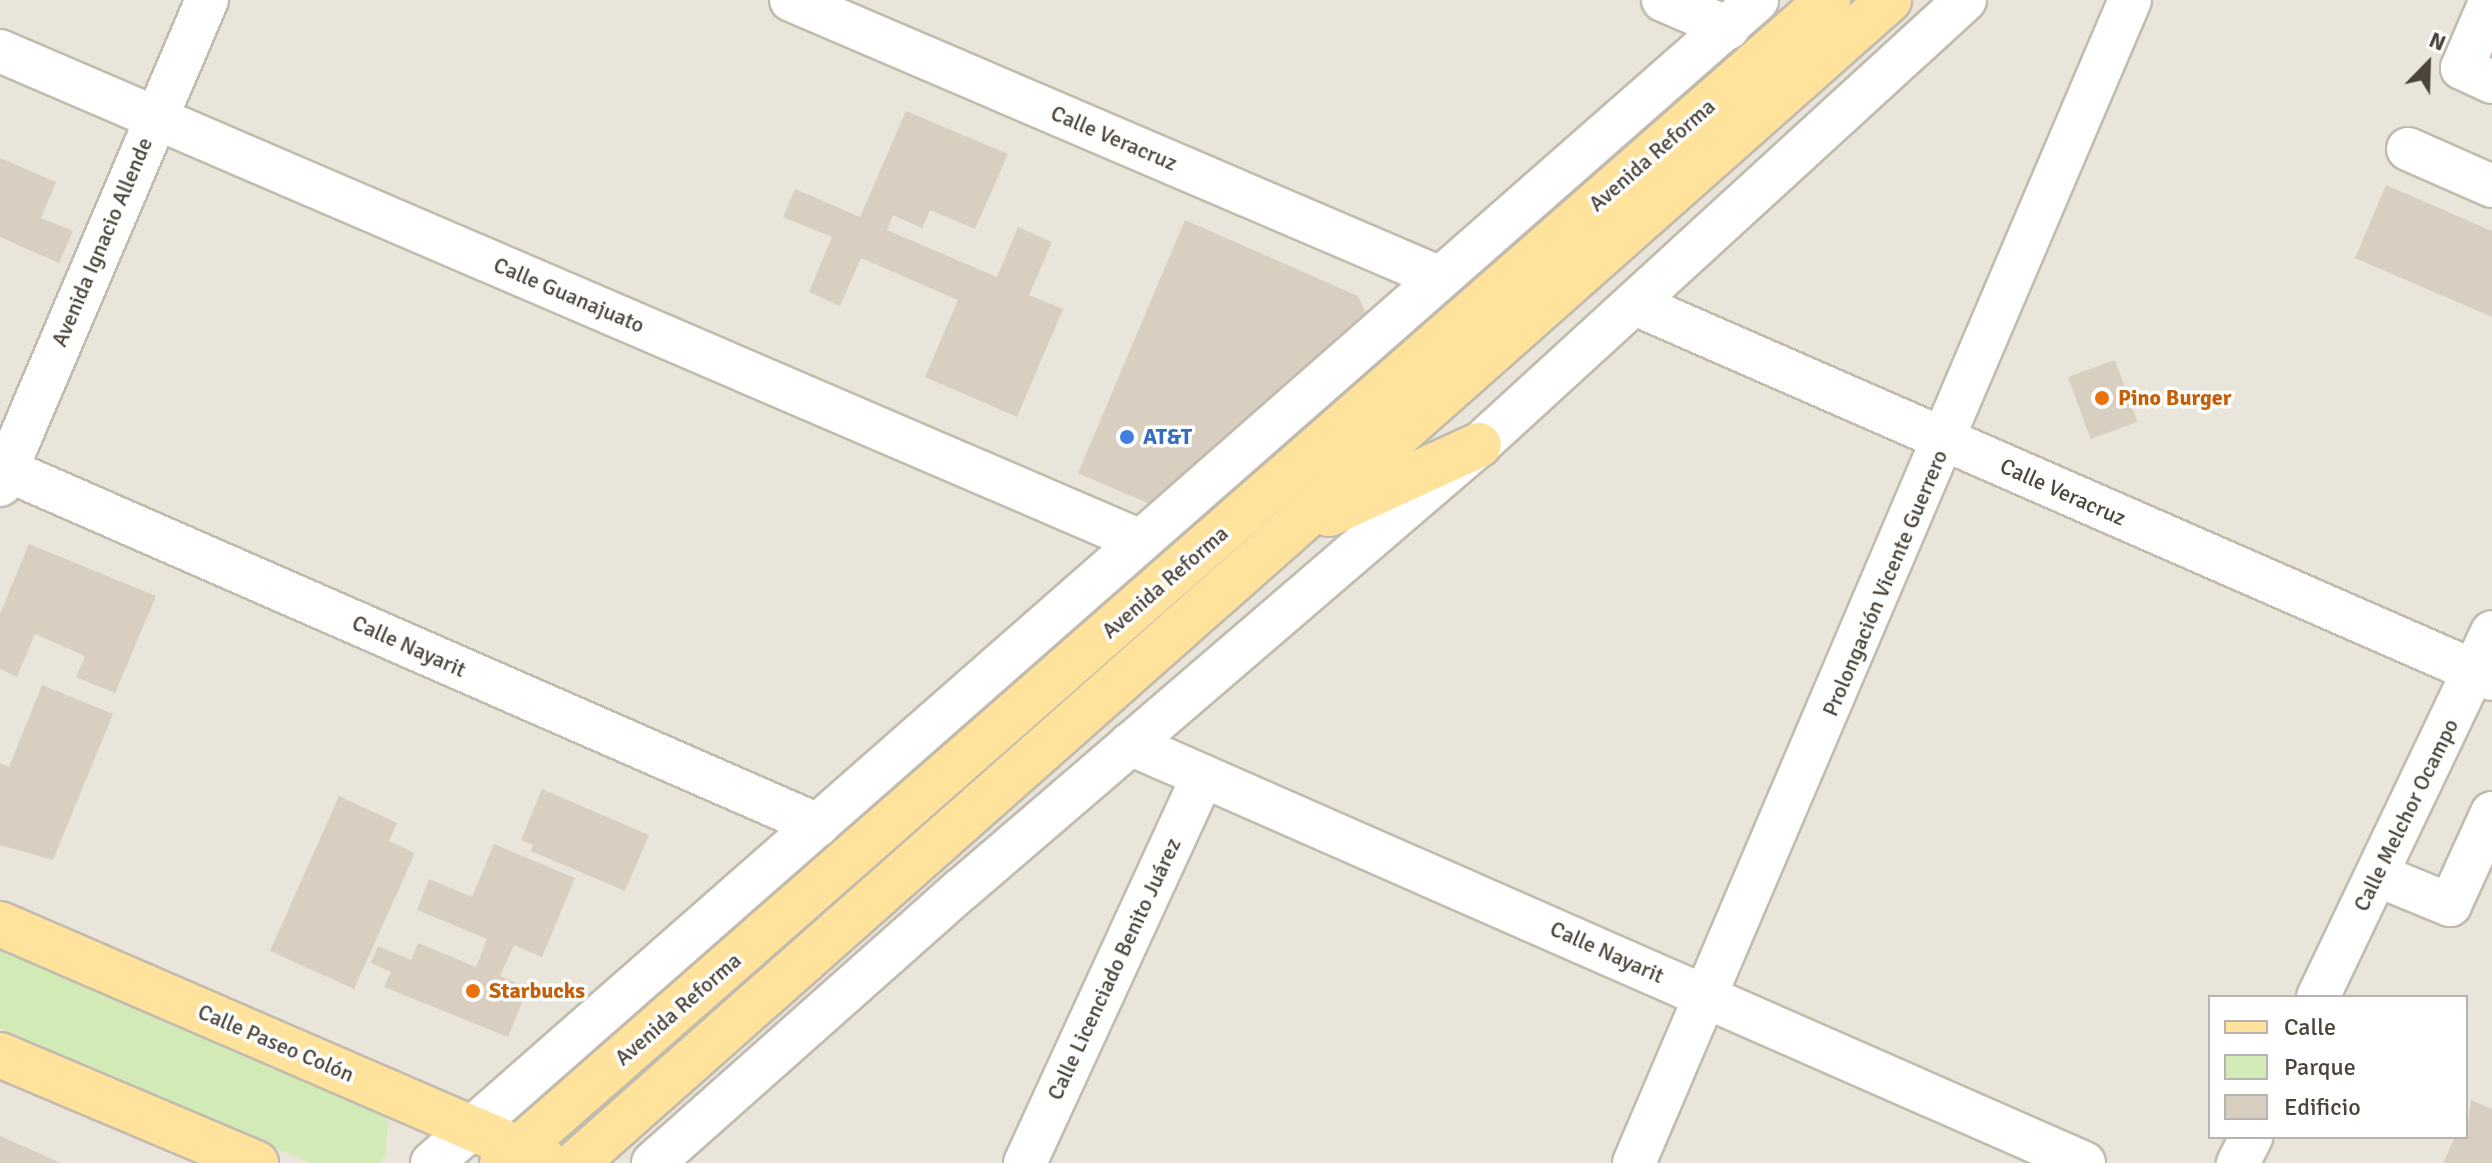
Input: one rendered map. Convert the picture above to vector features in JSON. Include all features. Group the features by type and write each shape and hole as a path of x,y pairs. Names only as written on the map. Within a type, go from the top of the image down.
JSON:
{"main road":[{"name":"Avenida Reforma","path":"524,1158 1828,0"},
{"name":"Avenida Reforma","path":"576,1163 1889,0"},
{"path":"1290,532 1479,445"},
{"name":"Calle Paseo Colón","path":"0,924 470,1127 524,1158"},
{"path":"0,1055 256,1163"}],"street":[{"name":"Avenida Ignacio Allende","path":"2,474 207,0"},
{"name":"Calle Veracruz","path":"791,0 1436,276"},
{"path":"1663,0 1743,14"},
{"path":"653,1163 1130,744 1479,445 1965,0"},
{"name":"Prolongación Vicente Guerrero","path":"1634,1163 1946,441 2130,0"},
{"path":"2491,0 2462,68 2492,82"},
{"path":"432,1163 1436,276 1743,14"},
{"name":"Calle Guanajuato","path":"0,51 1138,540"},
{"path":"2408,149 2492,186"},
{"name":"Calle Veracruz","path":"1635,304 2484,676"},
{"name":"Calle Nayarit","path":"2,474 818,825"},
{"name":"Calle Melchor Ocampo","path":"2319,995 2377,875 2484,676 2492,632"},
{"name":"Calle Nayarit","path":"1130,744 2084,1163"},
{"name":"Calle Licenciado Benito Juárez","path":"1025,1163 1203,776"},
{"path":"2377,875 2450,905 2492,813"},
{"path":"2238,1163 2250,1139"}],"shaded area":[{"path":"0,0 2492,0 2492,1163 0,1163"}],"green space":[{"path":"0,944 376,1107 388,1122 385,1156 380,1163 311,1163 0,1029"}],"building":[{"path":"906,111 1008,154 975,229 930,210 922,228 893,215 887,230 997,277 1018,227 1052,242 1029,295 1063,309 1017,417 925,377 958,300 861,258 840,306 809,292 832,237 783,217 795,189 860,217"},
{"path":"0,158 56,182 41,218 73,231 59,263 0,237"},
{"path":"2386,185 2492,231 2492,317 2355,258"},
{"path":"1185,220 1358,296 1368,318 1159,508 1078,473"},
{"name":"Pino Burger","path":"2115,360 2138,422 2091,439 2068,377"},
{"path":"29,544 156,596 115,693 76,677 85,656 35,634 17,677 0,669 0,614"},
{"path":"42,685 113,714 53,860 0,845 0,763 9,767"},
{"path":"542,789 649,835 625,891 531,851 533,845 521,840"},
{"path":"339,796 397,823 389,841 415,853 354,989 270,951"},
{"path":"494,844 575,878 542,957 514,945 500,976 528,988 508,1037 384,987 391,972 371,963 378,946 411,960 418,943 476,967 487,939 417,910 429,879 472,897"},
{"path":"2471,1100 2492,1109 2492,1163 2443,1163 2454,1139 2468,1139"},
{"path":"0,1136 61,1163 0,1163"}],"place":[{"name":"Pino Burger","path":"2102,398"},
{"name":"AT&T","path":"1127,437"},
{"name":"Starbucks","path":"473,991"}]}
